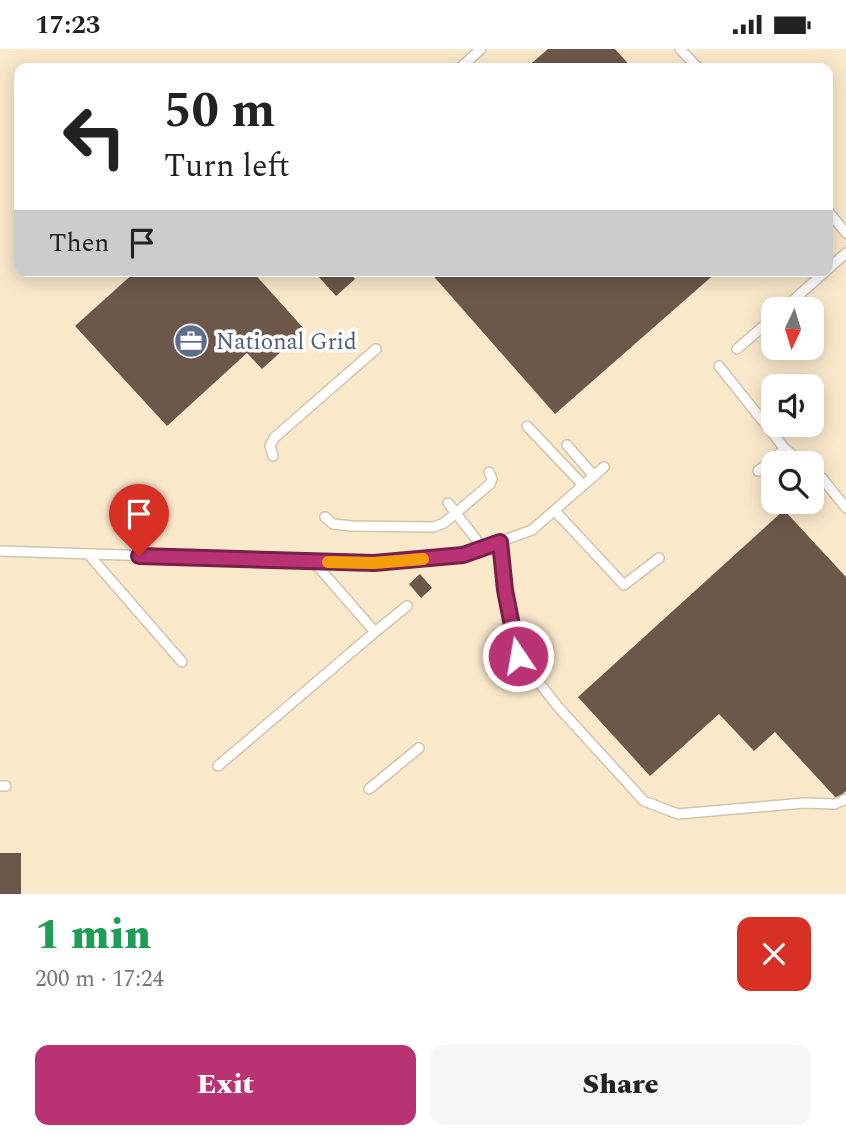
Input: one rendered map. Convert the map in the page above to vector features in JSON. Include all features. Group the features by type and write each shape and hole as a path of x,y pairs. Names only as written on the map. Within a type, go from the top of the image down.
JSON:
{"lane":[{"path":"466,63 481,49"},
{"path":"680,49 693,63"},
{"path":"833,217 846,233"},
{"path":"797,297 819,277"},
{"path":"737,349 761,328"},
{"path":"273,456 270,446 274,438 376,349"},
{"path":"719,366 788,451"},
{"path":"527,426 583,485"},
{"path":"566,445 594,476"},
{"path":"758,471 785,449"},
{"path":"0,551 374,563 463,555 532,530 604,467"},
{"path":"325,517 333,524 352,526 434,527 444,523 490,484 492,479 489,473"},
{"path":"824,480 846,508"},
{"path":"448,503 483,548"},
{"path":"555,510 624,585 659,558"},
{"path":"500,542 505,590 518,656 559,708 644,801 678,814 804,803 835,804 846,799"},
{"path":"89,555 182,662"},
{"path":"314,562 375,632"},
{"path":"218,766 407,606"},
{"path":"369,789 419,748"}],"shaded area":[{"name":"National Grid","path":"0,49 846,49 846,894 0,894"}],"building":[{"path":"548,49 615,49 628,63 532,63"},
{"name":"National Grid","path":"129,277 257,277 305,330 262,369 247,353 167,426 75,326"},
{"path":"319,277 353,277 355,279 336,296"},
{"path":"434,277 711,277 555,414"},
{"path":"780,514 788,514 846,577 846,791 837,799 775,732 754,751 719,714 650,776 578,697"},
{"path":"420,574 432,588 421,598 409,584"},
{"path":"0,853 21,853 21,894 0,894"}],"slow traffic":[{"path":"328,562 374,563 423,559"}],"place":[{"name":"National Grid","path":"191,341"}],"route":[{"path":"139,556 374,563 463,555 500,542 505,590 518,656"}]}
